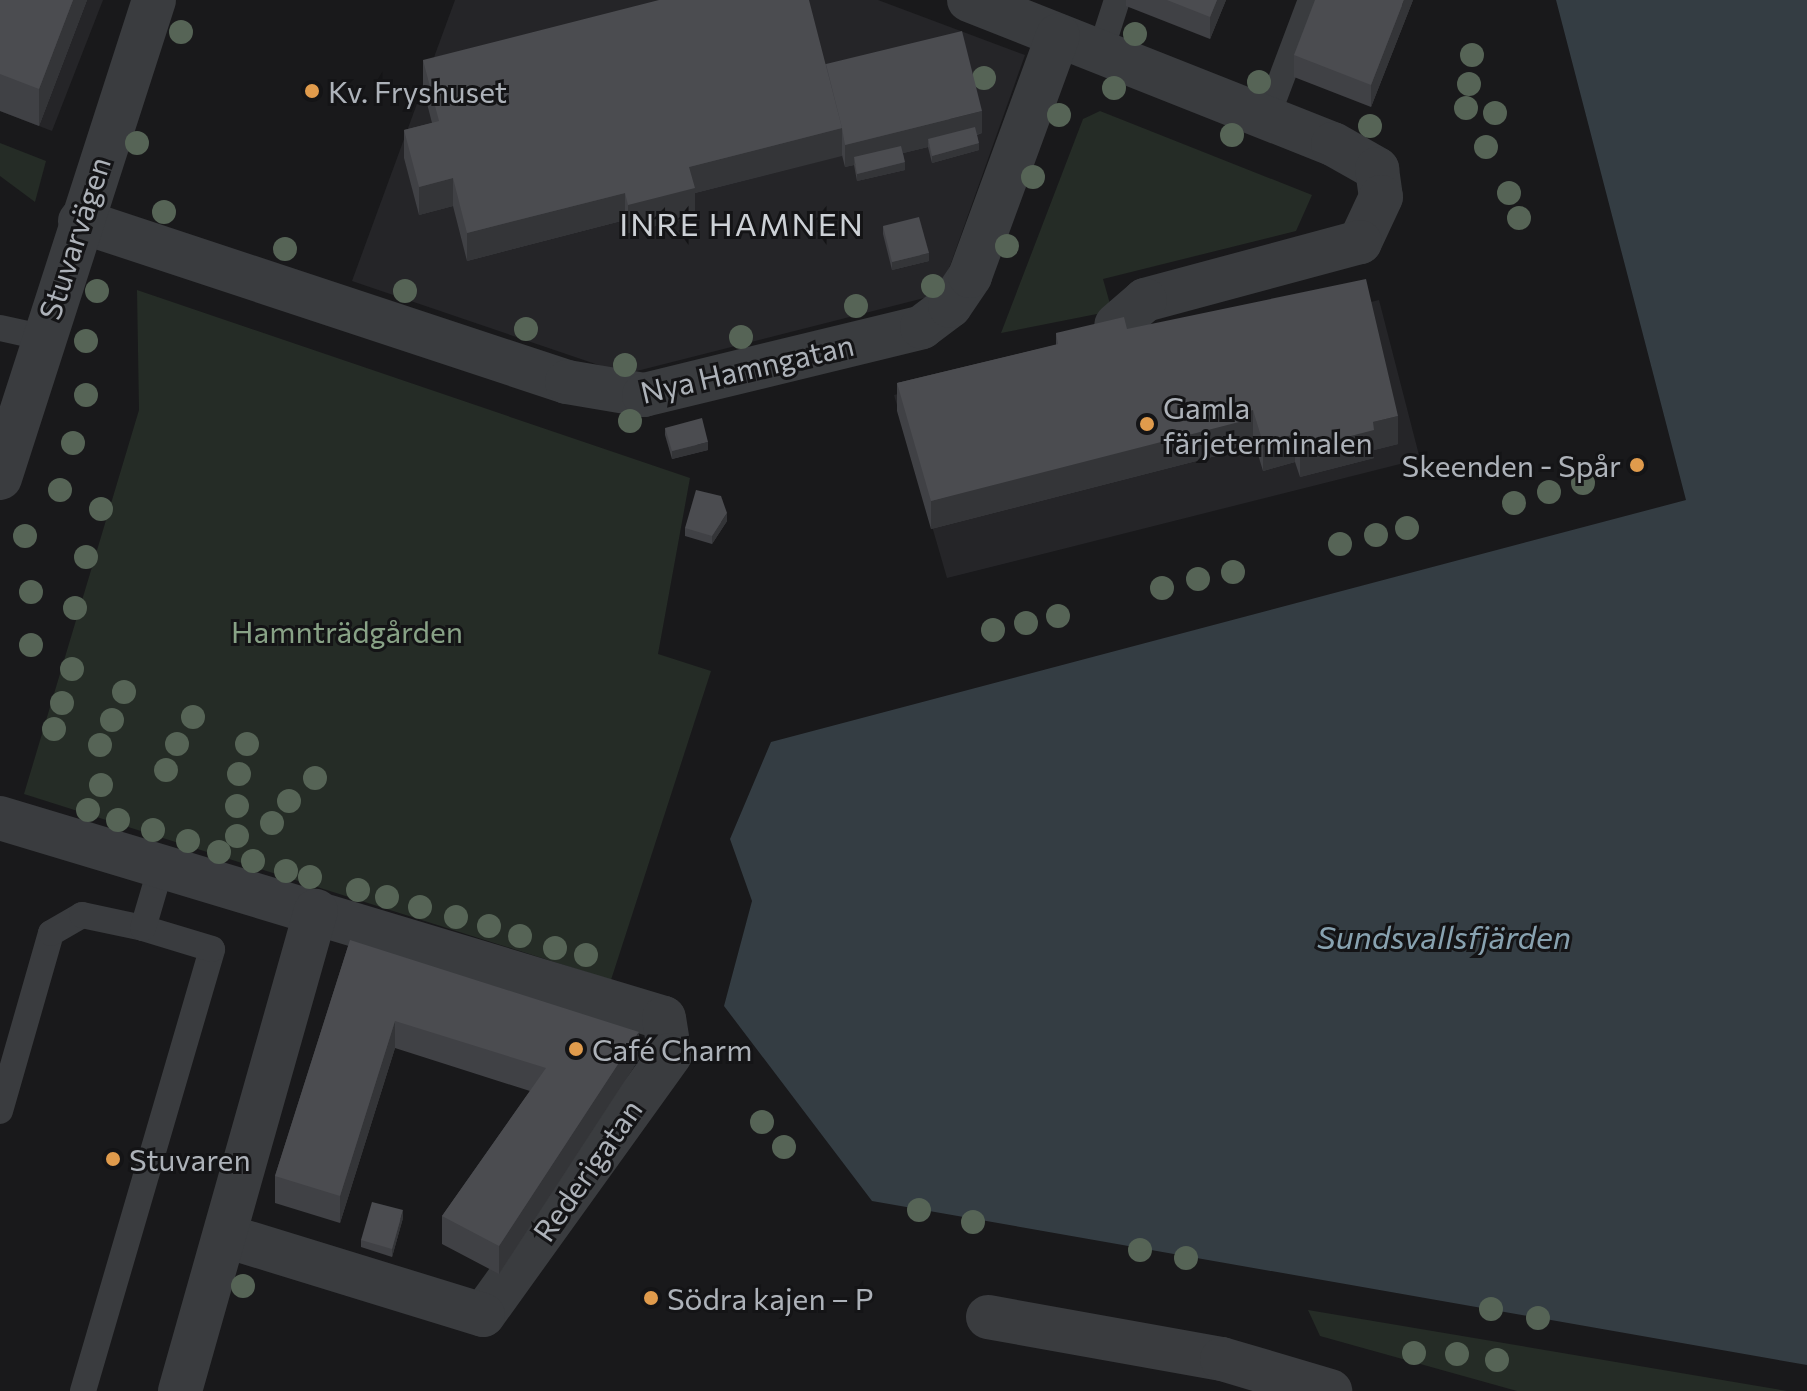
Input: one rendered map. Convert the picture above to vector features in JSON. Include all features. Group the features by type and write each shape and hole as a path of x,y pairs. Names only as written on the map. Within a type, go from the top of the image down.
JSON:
{"street":[{"name":"Stuvarvägen","path":"0,478 20,333 80,221 154,0"},
{"path":"969,0 1267,117 1377,169 1381,197 1360,242 1145,300 1116,325"},
{"name":"Nya Hamngatan","path":"80,221 567,382 644,395 922,327 950,306 970,276 1058,36"},
{"name":"Rederigatan","path":"0,818 664,1018 670,1055 483,1315 226,1236"},
{"path":"180,1391 316,911"},
{"path":"988,1317 1222,1359 1330,1391"}],"lane":[{"path":"1100,53 1117,0"},
{"path":"1267,117 1311,0"},
{"path":"143,928 161,867"},
{"path":"0,1111 51,933 82,915 143,928 212,949 83,1391"}],"shaded area":[{"path":"0,0 103,0 52,131 0,111"},
{"path":"455,0 878,0 1025,55 940,294 625,374 352,281"},
{"name":"Gamla färjeterminalen","path":"1379,300 1420,459 947,578 894,395 1121,341 1274,326"}],"green space":[{"path":"1100,111 1312,195 1296,231 1103,279 1112,311 1001,333 1083,119"},
{"path":"0,143 46,161 35,202 0,176"},
{"name":"Hamnträdgården","path":"137,290 690,478 658,654 711,671 611,980 24,794 139,410"},
{"path":"1308,1310 1787,1391 1517,1391 1320,1336"}],"water":[{"name":"Sundsvallsfjärden","path":"1556,0 1807,0 1807,1365 872,1201 724,1006 752,901 730,839 771,742 1686,500"}],"building":[{"path":"0,0 73,0 39,89 0,74"},
{"path":"659,0 809,0 842,128 689,167 695,188 628,205 625,193 467,233 453,178 419,187 404,130 439,121 423,60"},
{"path":"1167,0 1217,0 1210,17"},
{"path":"1315,0 1404,0 1371,85 1294,55"},
{"path":"962,31 982,111 845,145 826,64"},
{"path":"975,127 979,143 932,156 928,139"},
{"path":"901,146 905,162 857,174 854,157"},
{"path":"919,217 929,253 892,262 883,226"},
{"name":"Gamla färjeterminalen","path":"1366,279 1398,416 1373,422 1374,430 1300,449 1295,434 1263,443 1253,410 1240,413 1243,421 931,501 897,383 1058,344 1056,333 1124,317 1127,329"},
{"path":"702,418 708,442 672,451 665,428"},
{"path":"696,490 721,496 727,513 712,536 685,528"},
{"path":"350,940 639,1032 499,1246 442,1216 546,1068 395,1021 340,1196 275,1176"},
{"path":"372,1202 403,1210 392,1249 361,1240"}],"place":[{"name":"Kv. Fryshuset","path":"312,91"},
{"name":"Gamla färjeterminalen","path":"1147,424"},
{"name":"Skeenden - Spår","path":"1637,465"},
{"name":"Café Charm","path":"576,1049"},
{"name":"Stuvaren","path":"113,1159"},
{"name":"Södra kajen – P","path":"651,1298"}],"district":[{"name":"INRE HAMNEN","path":"742,223"}]}
